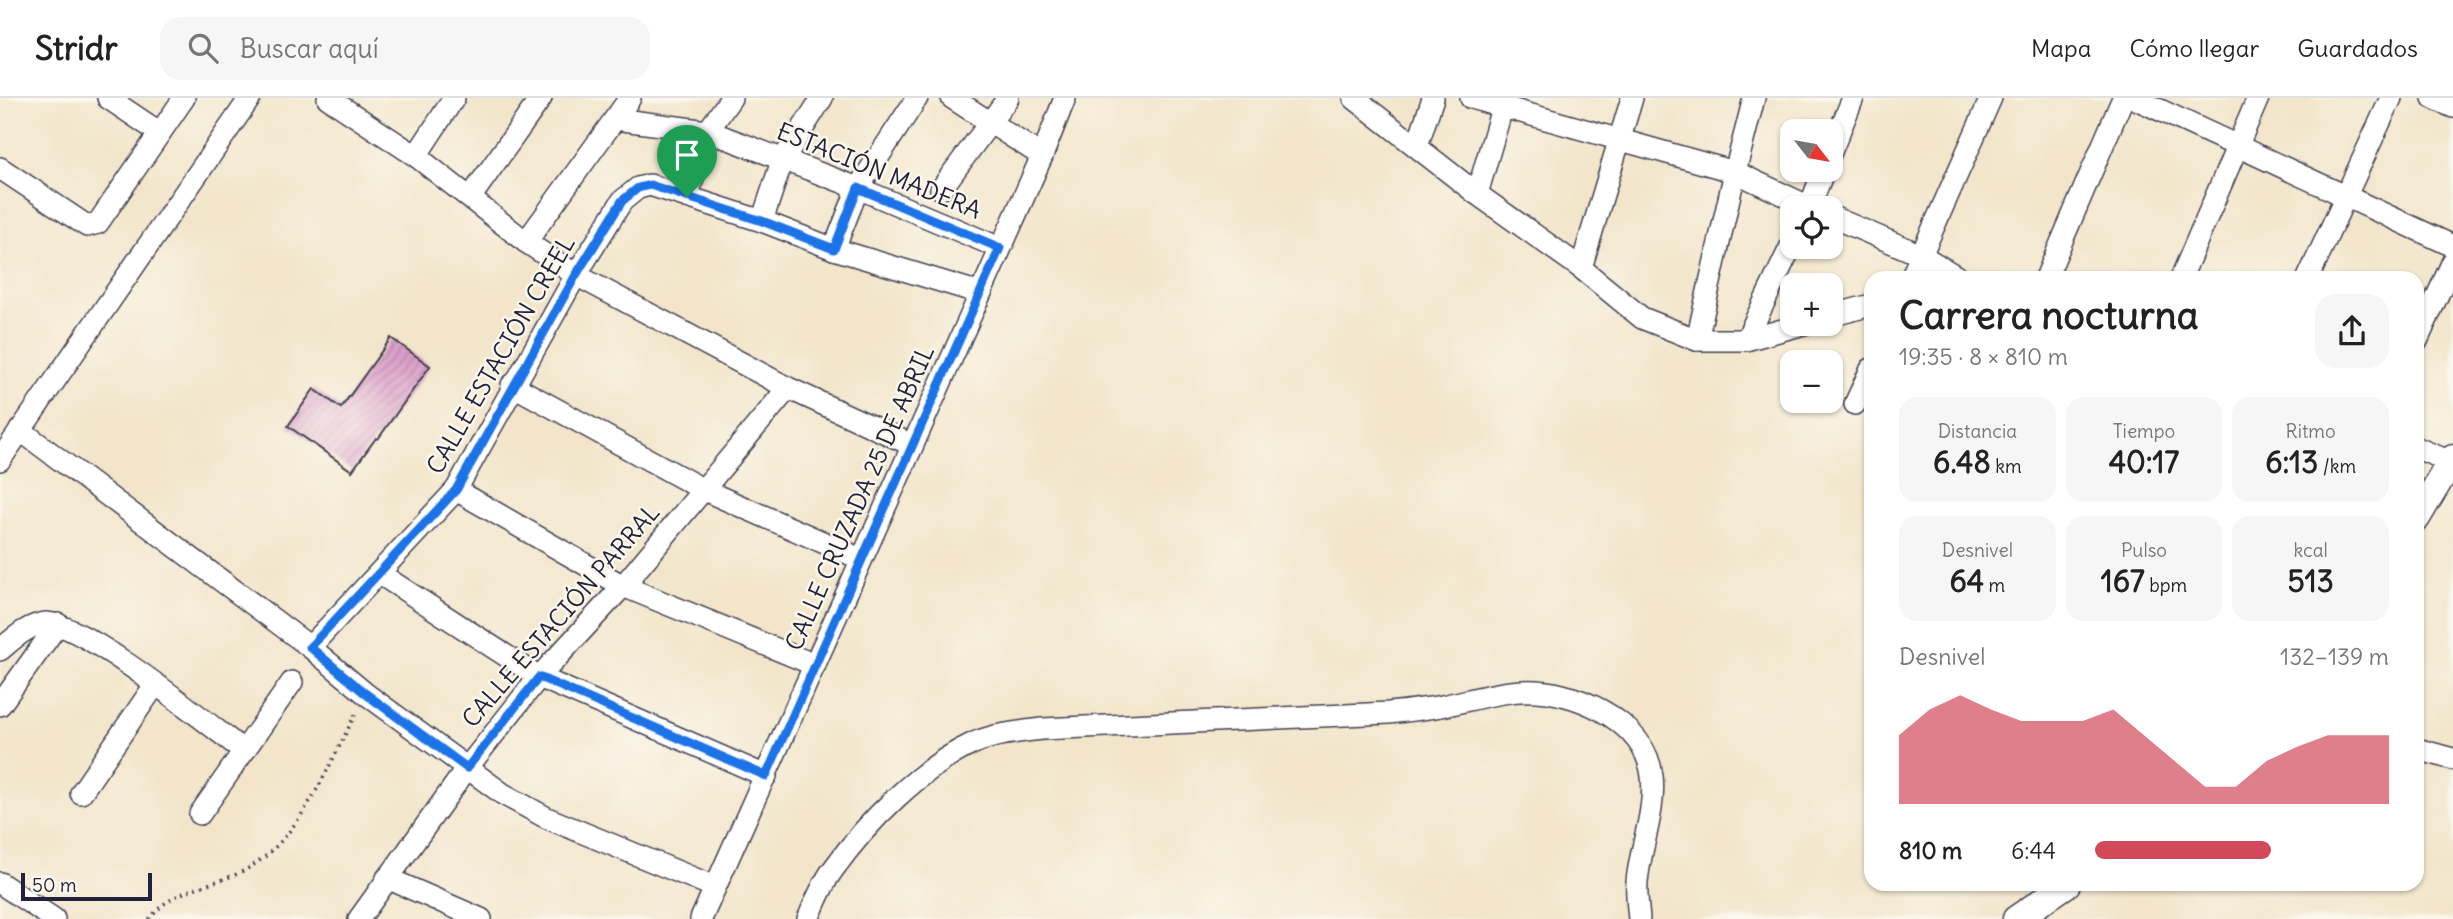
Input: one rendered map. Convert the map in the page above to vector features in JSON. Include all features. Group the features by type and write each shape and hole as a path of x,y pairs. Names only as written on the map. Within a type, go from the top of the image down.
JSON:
{"main road":[{"path":"2424,508 2449,474"},
{"path":"2017,919 2057,891"}],"street":[{"path":"108,98 160,133"},
{"path":"0,168 87,226 98,223 184,98"},
{"path":"0,460 250,98"},
{"path":"416,156 454,98"},
{"path":"470,198 541,98"},
{"path":"526,242 630,98"},
{"path":"731,98 708,131 687,197 762,221 834,249 980,293"},
{"path":"762,221 782,161 822,98"},
{"path":"834,249 858,188 917,98"},
{"path":"952,98 1042,156"},
{"path":"941,189 1008,98"},
{"name":"CALLE CRUZADA 25 DE ABRIL","path":"701,919 1042,156 1065,98"},
{"path":"1353,98 1477,194 1581,268 1643,318 1698,340 1746,340 1780,331"},
{"path":"1417,146 1433,98"},
{"path":"1471,98 1504,102 1620,141 1735,172 1785,196"},
{"path":"1581,268 1632,98"},
{"path":"1698,340 1754,98"},
{"path":"1843,122 1853,98"},
{"path":"1914,271 1991,98"},
{"path":"2049,271 2123,98"},
{"path":"2134,98 2453,246"},
{"path":"2184,271 2258,98"},
{"path":"2311,271 2390,98"},
{"path":"2433,98 2453,107"},
{"path":"341,102 416,156 526,242 576,275 788,388 912,445"},
{"path":"1477,194 1504,102"},
{"name":"ESTACIÓN MADERA","path":"615,118 708,131 858,188 1000,248"},
{"name":"CALLE ESTACIÓN CREEL","path":"310,647 456,490 512,385 622,201 638,188 650,185 687,197"},
{"path":"1843,222 1921,255 1947,271"},
{"path":"1746,340 1785,259"},
{"path":"2424,325 2453,261"},
{"path":"1843,313 1864,307"},
{"path":"1855,404 1864,384"},
{"path":"512,385 704,490 862,558"},
{"name":"CALLE ESTACIÓN PARRAL","path":"359,919 467,768 539,677 622,586 788,388"},
{"path":"20,430 310,647 366,694 503,794 547,818 715,887"},
{"path":"2424,453 2449,474"},
{"path":"456,490 622,586 815,665"},
{"path":"380,573 539,677 766,776"},
{"path":"0,705 58,624"},
{"path":"8,643 36,625 58,624 104,648 244,751"},
{"path":"8,643 38,652"},
{"path":"200,814 292,682"},
{"path":"81,793 155,685"},
{"path":"808,919 831,873 873,821 948,757 976,742 1007,733 1042,729 1389,713 1492,695 1536,691 1573,698 1616,719 1644,748 1652,775 1652,801 1637,881 1639,919"},
{"path":"2424,751 2453,759"},
{"path":"387,878 481,919"},
{"path":"0,883 54,919"}],"path":[{"path":"149,919 168,901 244,870 275,849 318,789 366,694"}],"building":[{"path":"391,338 430,366 352,471 288,426 314,389 341,408"}],"route":[{"path":"650,185 687,197 762,221 834,249 858,188 1000,248 766,776 539,677 467,768 366,694 310,647 456,490 512,385 622,201 638,188 650,185"}]}
